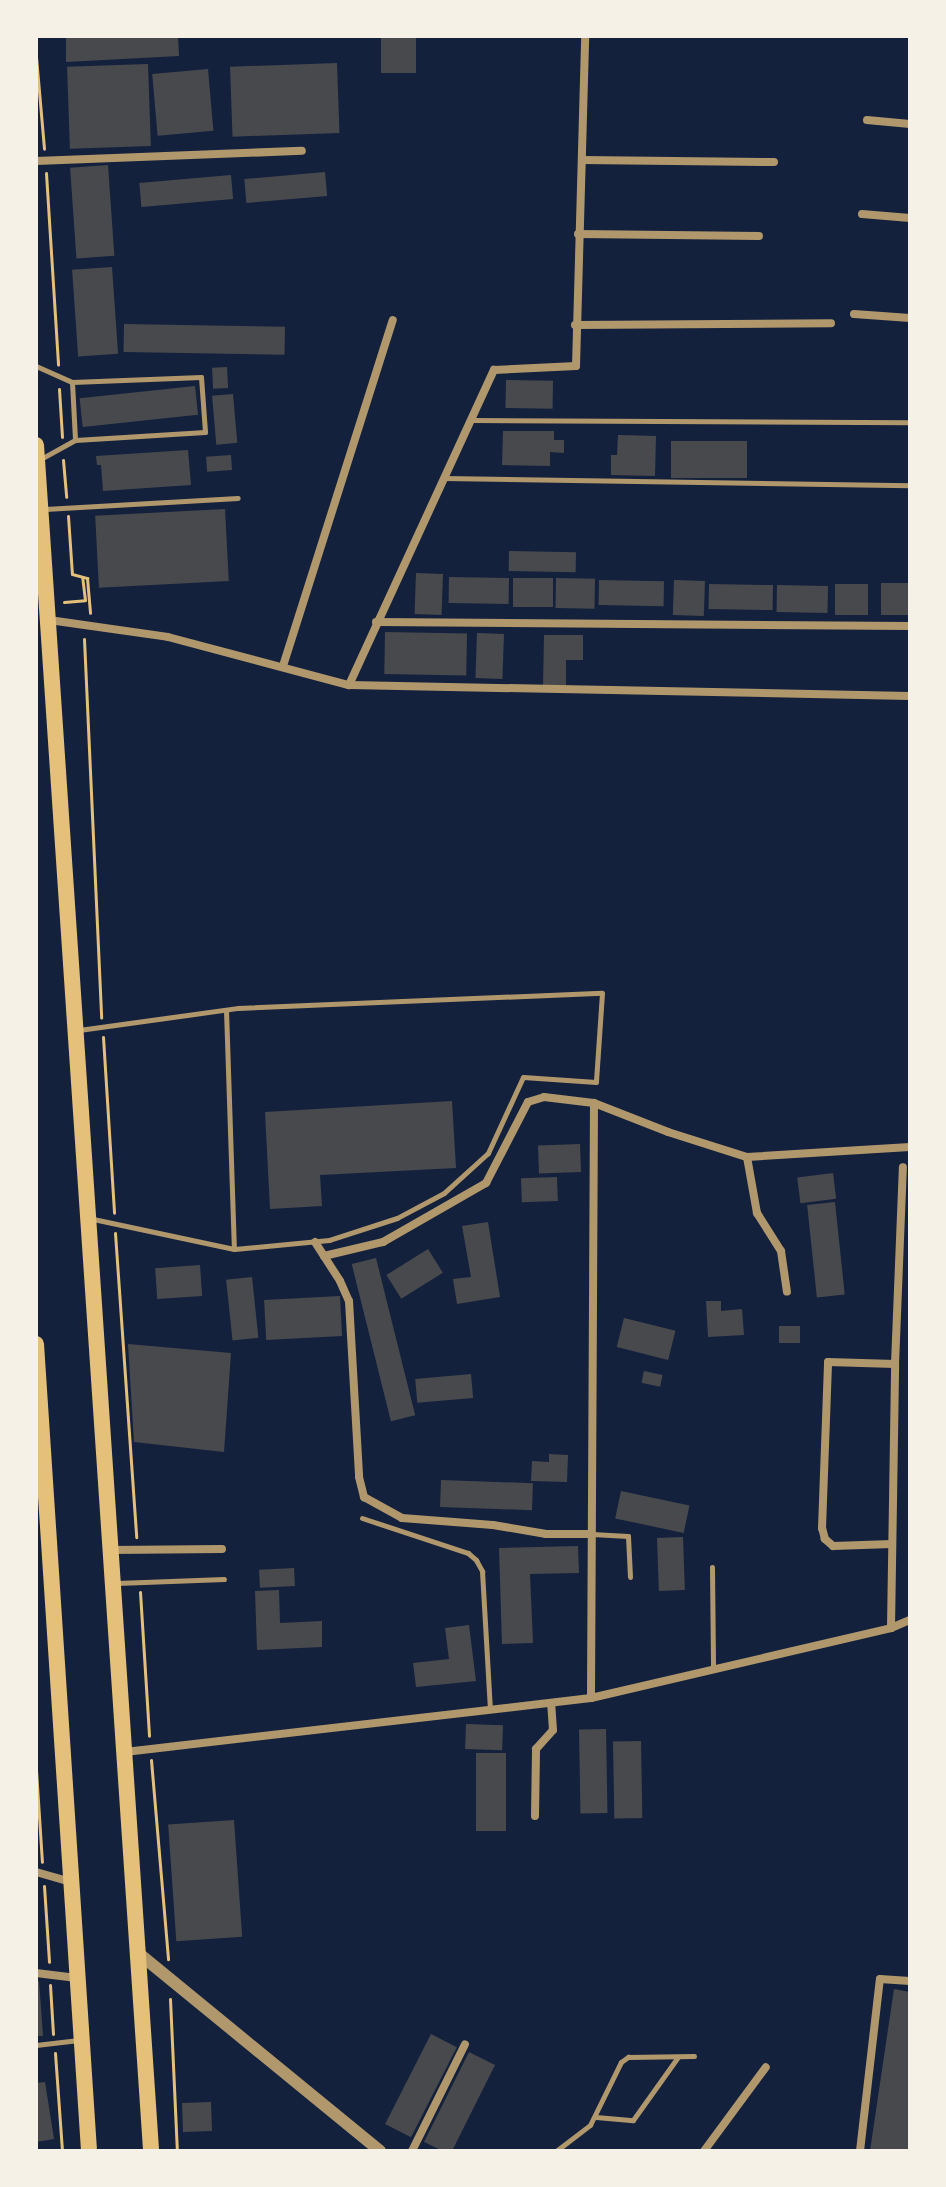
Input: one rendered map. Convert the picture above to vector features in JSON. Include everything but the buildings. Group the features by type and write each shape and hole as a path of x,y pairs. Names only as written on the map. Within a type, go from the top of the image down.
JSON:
{"highway":[{"path":"37,454 151,2151"},
{"path":"36,1344 41,1498 89,2151"}],"street":[{"path":"349,685 494,370 576,366 585,36"},
{"path":"867,120 910,124"},
{"path":"41,160 302,151"},
{"path":"582,160 774,162"},
{"path":"862,214 910,218"},
{"path":"578,234 759,236"},
{"path":"854,314 910,318"},
{"path":"283,666 393,320"},
{"path":"575,325 831,323"},
{"path":"48,620 168,637 349,685 910,696"},
{"path":"376,622 910,626"},
{"path":"324,1256 383,1242 486,1183 528,1102 544,1097 594,1103 668,1132 747,1157 910,1147"},
{"path":"591,1698 594,1103"},
{"path":"747,1157 757,1213 781,1251 787,1292"},
{"path":"891,1628 895,1364 903,1167"},
{"path":"315,1242 349,1301 359,1477 364,1497 402,1518 493,1525 546,1534 592,1534"},
{"path":"892,1544 833,1546 825,1539 822,1528 828,1362 895,1364"},
{"path":"110,1550 222,1549"},
{"path":"124,1753 591,1698 909,1622"},
{"path":"535,1816 536,1749 553,1730 551,1703"},
{"path":"36,1872 71,1882"},
{"path":"137,1952 380,2151"},
{"path":"36,1973 77,1978"},
{"path":"860,2151 880,1979 910,1981"},
{"path":"412,2151 465,2044"},
{"path":"704,2151 766,2067"}],"lane":[{"path":"36,366 72,382 201,377 205,432 75,440 37,454"},
{"path":"72,382 75,440"},
{"path":"470,420 910,422"},
{"path":"443,478 910,485"},
{"path":"40,509 238,498"},
{"path":"75,1031 226,1010 602,993 596,1082 523,1077 488,1153 444,1193 397,1218 315,1242 234,1249 88,1217"},
{"path":"226,1010 234,1249"},
{"path":"362,1518 468,1553 476,1560 482,1571 490,1711"},
{"path":"592,1534 628,1536 630,1577"},
{"path":"712,1567 713,1669"},
{"path":"112,1583 224,1579"},
{"path":"36,2045 81,2039"},
{"path":"596,2117 633,2120 679,2056"},
{"path":"556,2151 596,2117 621,2062 628,2057 694,2056"}],"path":[{"path":"36,57 72,574 87,578 92,636 82,640 102,1027 136,1550"},
{"path":"82,577 85,600"},
{"path":"139,1583 169,1980 177,2151"}]}
